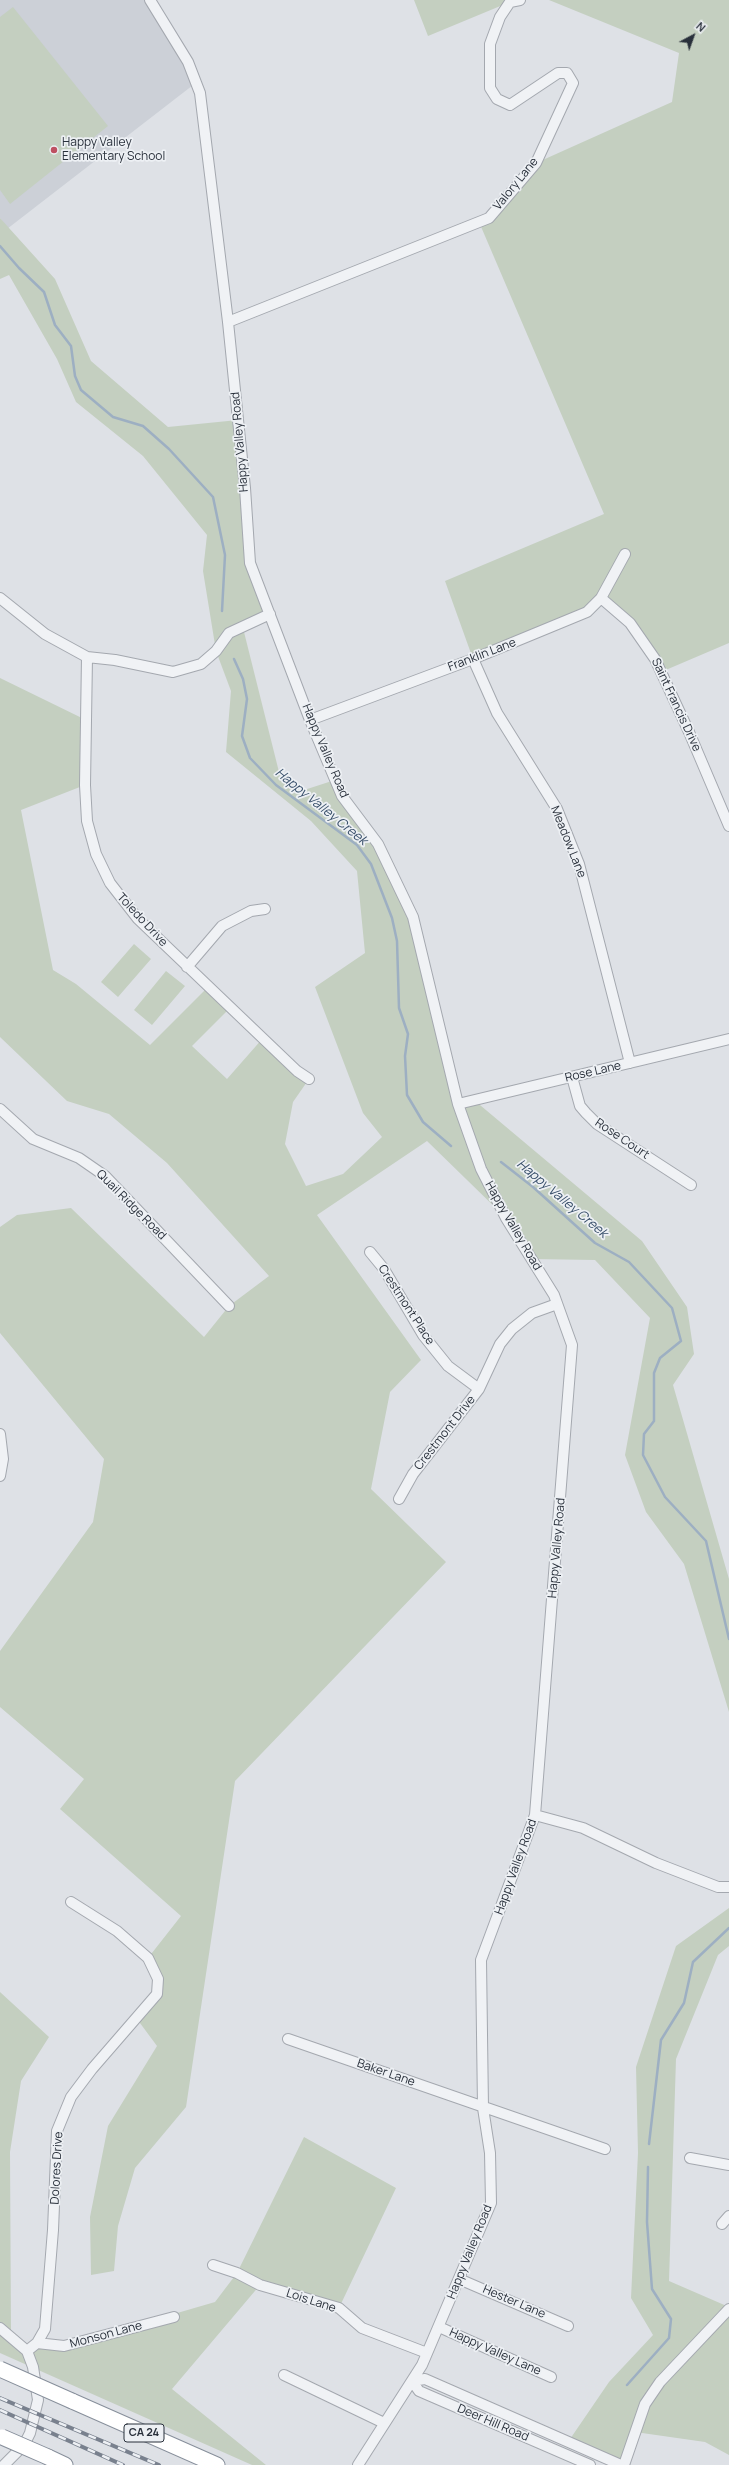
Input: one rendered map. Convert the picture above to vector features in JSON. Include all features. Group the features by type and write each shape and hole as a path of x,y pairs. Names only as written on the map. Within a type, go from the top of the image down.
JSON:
{"highway":[{"name":"CA 24","path":"0,2368 217,2465"},
{"path":"1,2437 65,2465"}],"street":[{"name":"Happy Valley Road","path":"150,0 188,62 200,93 228,322 250,563 310,720 342,796 378,844 413,918 458,1104 481,1169 506,1218 554,1295 572,1345 535,1815 481,1960 483,2108 490,2153 491,2202 428,2353 412,2381 358,2465"},
{"name":"Valory Lane","path":"228,322 489,218 536,163 573,83 567,73 558,73 510,105 497,99 490,88 490,44 500,17 510,2 520,0"},
{"name":"Franklin Lane","path":"310,720 473,659 587,612 601,598 625,554"},
{"path":"0,598 45,634 87,657 115,660 173,672 201,664 216,651 229,633 270,614"},
{"name":"Saint Francis Drive","path":"601,598 630,623 655,659 690,732 729,826"},
{"name":"Toledo Drive","path":"87,657 85,785 87,821 96,854 110,883 122,901 187,966 297,1071 309,1079"},
{"name":"Meadow Lane","path":"473,659 497,713 557,809 579,864 630,1063"},
{"path":"187,966 222,926 251,911 265,909"},
{"name":"Rose Lane","path":"458,1104 729,1039"},
{"name":"Rose Court","path":"572,1077 580,1106 597,1124 692,1185"},
{"name":"Quail Ridge Road","path":"0,1109 33,1139 79,1158 105,1176 229,1306"},
{"name":"Crestmont Place","path":"370,1252 384,1268 423,1334 443,1359 480,1389"},
{"name":"Crestmont Drive","path":"399,1499 413,1474 480,1389 500,1344 512,1329 532,1313 557,1304"},
{"path":"0,1434 3,1459 0,1476"},
{"path":"535,1815 583,1828 656,1863 718,1887 729,1887"},
{"name":"Dolores Drive","path":"27,2351 37,2343 45,2329 53,2230 57,2131 71,2097 157,1994 158,1979 148,1958 117,1931 71,1902"},
{"name":"Baker Lane","path":"288,2040 605,2149"},
{"path":"690,2158 729,2165"},
{"name":"Lois Lane","path":"212,2265 237,2273 260,2285 339,2308 362,2328 428,2353"},
{"name":"Hester Lane","path":"459,2278 568,2326"},
{"path":"624,2465 645,2404 660,2382 729,2309"},
{"name":"Monson Lane","path":"37,2343 64,2346 174,2317"},
{"path":"0,2328 27,2351 33,2367 38,2400 30,2433 24,2445 4,2465"},
{"name":"Happy Valley Lane","path":"439,2328 551,2377"},
{"path":"284,2375 384,2423"},
{"name":"Deer Hill Road","path":"590,2465 419,2391 412,2381 425,2379 620,2465"}],"shaded area":[{"name":"Happy Valley Elementary School","path":"0,0 150,0 197,82 7,229 0,218"}],"green space":[{"path":"414,0 510,0 510,2 428,36"},
{"path":"549,0 729,0 729,643 661,672 645,642 601,598 587,612 473,659 445,581 604,514 479,222 536,163 672,102 679,53"},
{"path":"13,7 108,126 10,204 0,190 0,17"},
{"path":"0,218 55,279 91,361 168,427 238,420 247,541 270,614 243,628 279,772 301,791 335,780 378,844 413,917 458,1103 474,1100 642,1241 687,1307 694,1354 673,1385 729,1579 729,1712 684,1564 646,1512 625,1455 650,1318 595,1260 531,1259 506,1218 427,1141 317,1215 421,1360 390,1392 371,1489 446,1562 235,1781 186,2107 135,2168 118,2226 114,2271 91,2275 90,2217 108,2126 157,2046 137,2019 157,1994 148,1958 181,1916 60,1809 84,1779 0,1707 0,1651 93,1522 104,1459 0,1333 0,1227 17,1215 71,1208 204,1337 229,1306 269,1276 167,1163 109,1114 67,1101 0,1037 0,678 86,720 85,785 21,810 53,970 76,984 150,1045 208,987 230,1008 192,1046 227,1079 263,1038 309,1079 293,1102 285,1144 306,1186 343,1174 382,1137 363,1113 315,987 365,953 357,871 311,821 226,752 231,691 216,651 203,571 207,535 143,456 76,402 57,359 9,275 0,279"},
{"path":"134,944 151,959 118,997 101,982"},
{"path":"166,971 185,986 152,1025 134,1010"},
{"path":"729,1908 729,1946 718,1955 676,2059 669,2281 729,2307 729,2455 705,2442 635,2432 624,2465 568,2442 609,2382 653,2335 631,2298 638,2153 636,2067 676,1946"},
{"path":"0,1992 49,2037 21,2081 10,2152 11,2335 29,2349 64,2346 215,2302 237,2273 304,2137 396,2188 339,2308 260,2285 172,2389 266,2465 252,2465 0,2353"}],"waterway":[{"name":"Happy Valley Creek","path":"0,246 19,268 44,292 55,325 71,346 75,376 81,390 113,417 143,426 169,449 213,497 225,555 222,611"},
{"name":"Happy Valley Creek","path":"234,659 243,679 247,699 242,736 250,758 276,785 357,845 371,864 392,918 397,941 399,1008 408,1034 405,1056 407,1095 423,1122 451,1146"},
{"name":"Happy Valley Creek","path":"501,1162 533,1187 595,1243 629,1262 672,1308 681,1341 660,1358 654,1373 654,1421 644,1434 643,1455 665,1497 706,1541 729,1639"},
{"name":"Happy Valley Creek","path":"649,2144 661,2040 684,2003 693,1962 729,1928"},
{"name":"Happy Valley Creek","path":"627,2385 669,2338 671,2319 652,2289 647,2222 648,2167"}],"railway":[{"path":"0,2398 159,2465"},
{"path":"0,2410 123,2465"}],"place":[{"name":"Happy Valley Elementary School","path":"54,150"}]}
